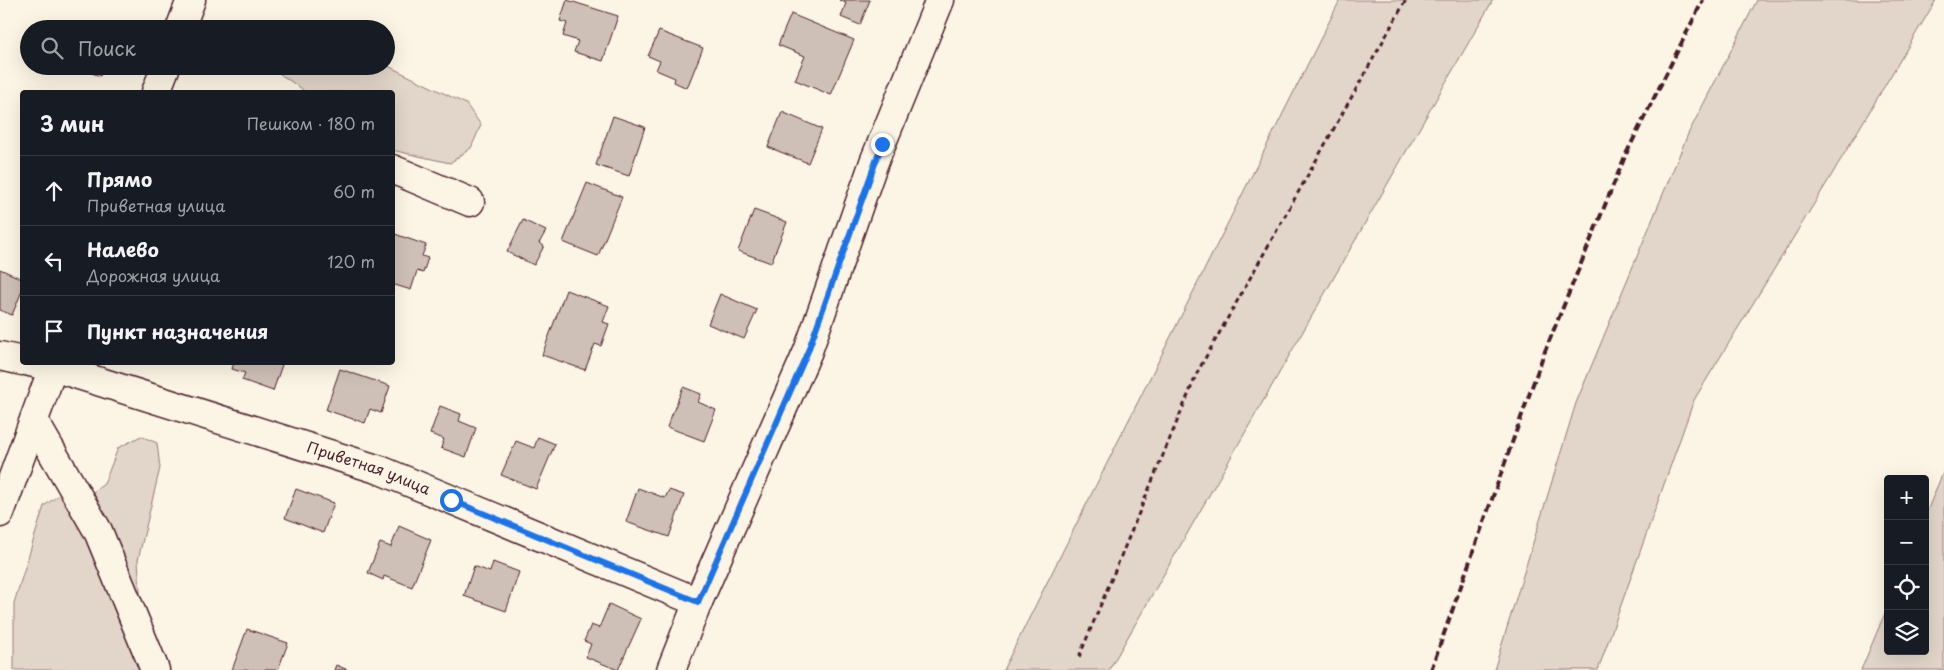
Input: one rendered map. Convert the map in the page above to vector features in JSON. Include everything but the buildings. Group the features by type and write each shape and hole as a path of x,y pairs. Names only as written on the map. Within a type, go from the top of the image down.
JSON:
{"street":[{"path":"183,20 191,0"},
{"path":"671,670 698,602 808,351 874,162 940,0"},
{"path":"157,90 163,75"},
{"path":"395,170 470,202"},
{"path":"0,356 20,361"},
{"path":"0,513 34,421 46,365"},
{"name":"Приветная улица","path":"49,365 380,470 698,602"},
{"path":"34,421 98,531 155,670"}],"path":[{"path":"1079,657 1198,371 1406,0"}],"shaded area":[{"path":"1340,0 1493,0 1109,670 1003,670"},
{"path":"1757,0 1936,0 1694,400 1598,670 1494,670 1576,403 1688,134"},
{"path":"395,69 466,104 481,125 471,148 450,163 395,150 395,90 302,89 281,75 395,75"},
{"path":"141,436 157,443 160,468 138,560 145,670 14,670 14,603 44,506 63,492 86,497 104,484 118,448"},
{"path":"1944,470 1944,670 1861,670 1884,615 1884,655 1929,655 1929,506"}],"railway":[{"path":"1431,670 1543,356 1626,154 1703,0"}],"route":[{"path":"451,500 698,602 808,351 882,144"}]}
